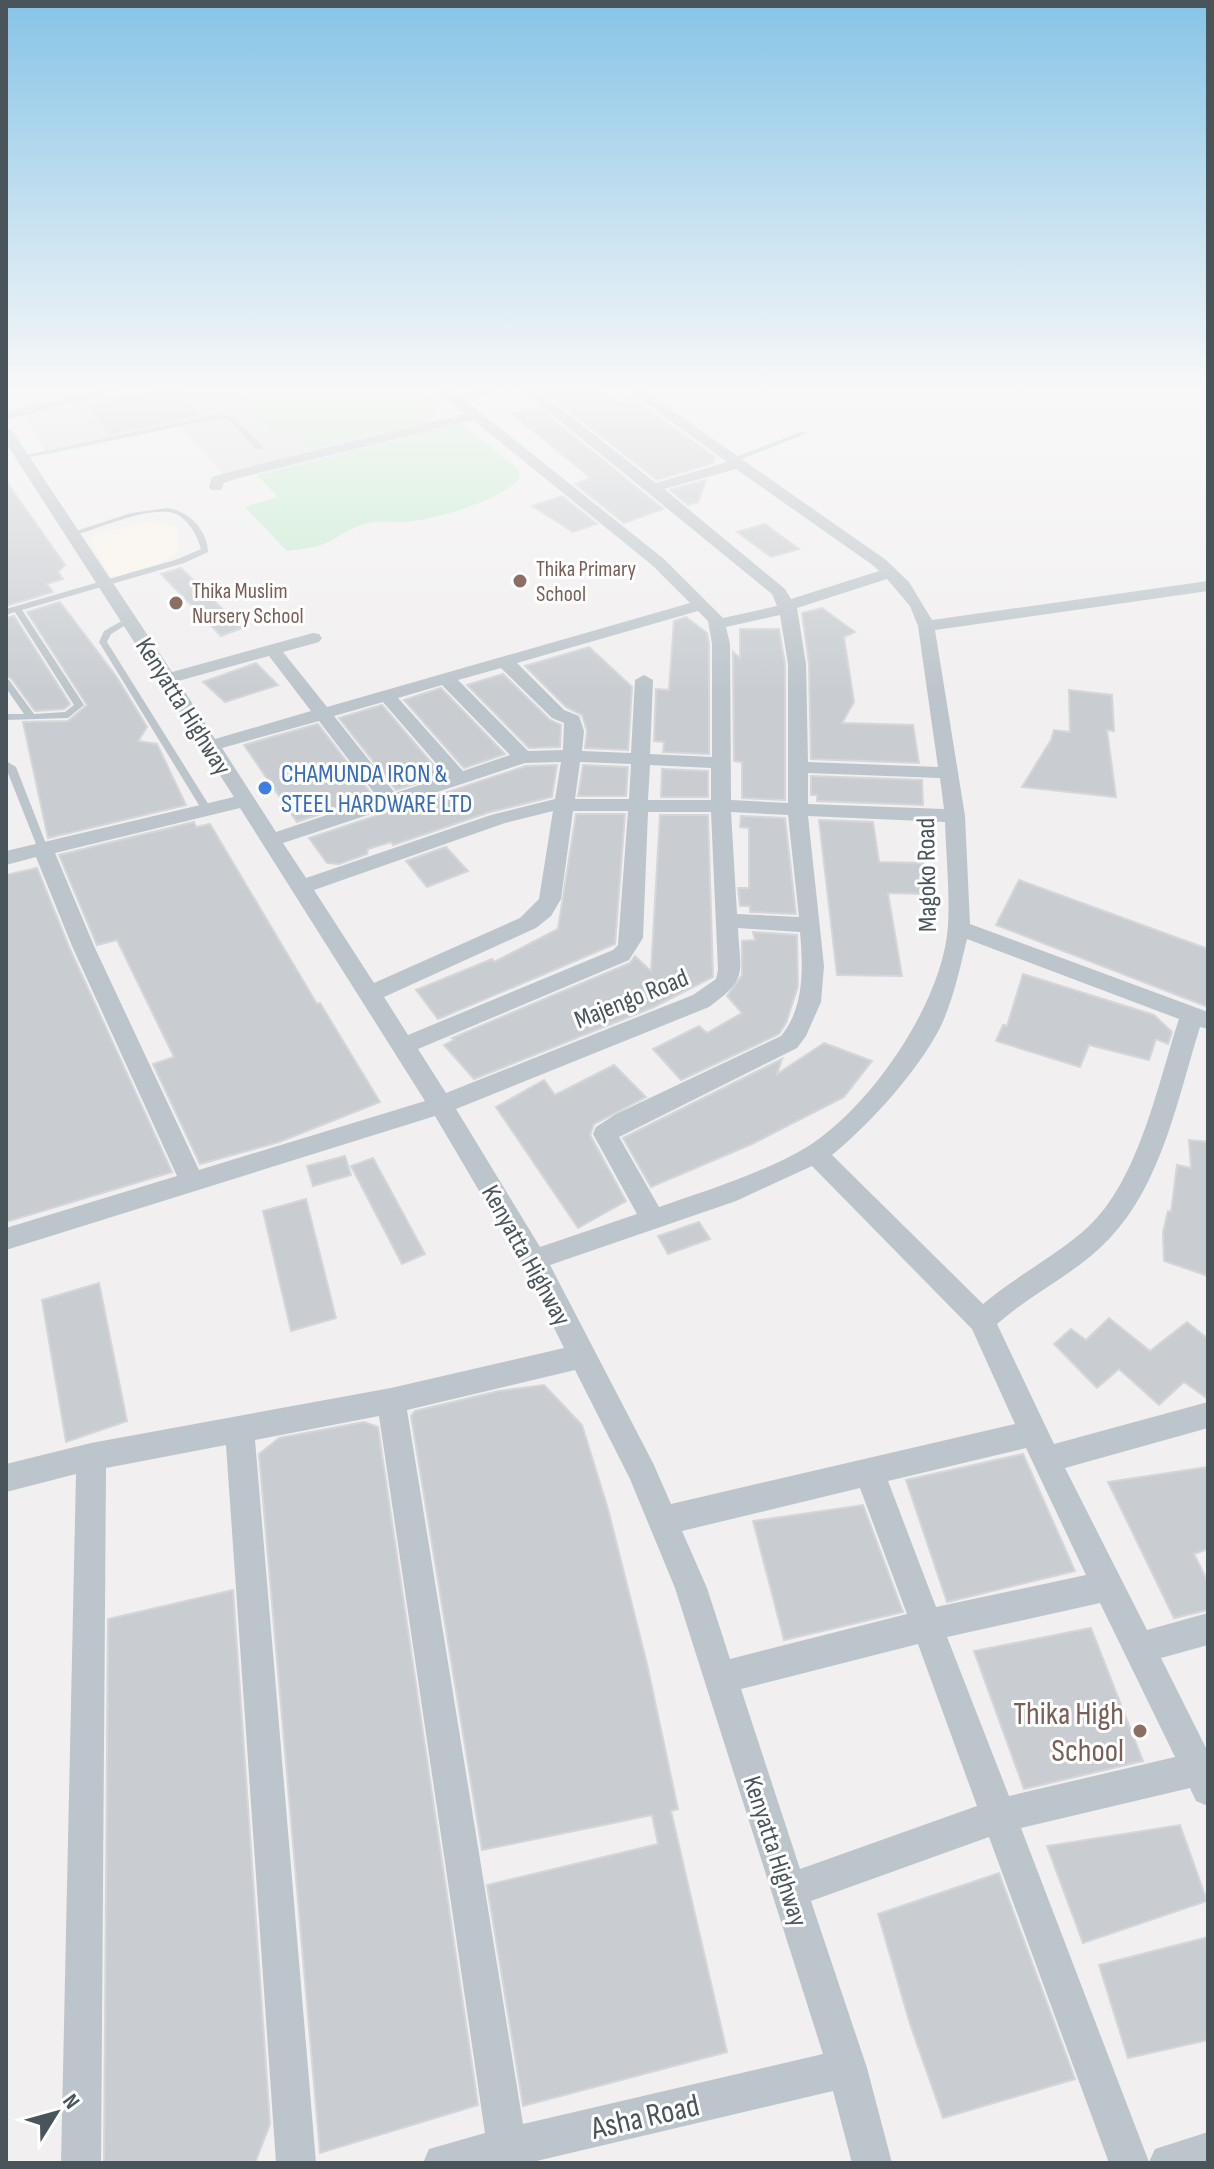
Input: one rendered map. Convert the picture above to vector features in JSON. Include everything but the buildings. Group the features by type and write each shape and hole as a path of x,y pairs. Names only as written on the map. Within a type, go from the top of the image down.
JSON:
{"street":[{"name":"Kenyatta Highway","path":"42,491 107,583 401,1047 441,1105 534,1260 583,1356 691,1588 847,2068 872,2163"},
{"path":"571,491 658,562 717,624 789,606 890,573"},
{"path":"652,1217 605,1134 625,1121 789,1042 798,1033 812,987 798,810 795,655 789,606 779,592 657,491"},
{"name":"Magoko Road","path":"534,1260 652,1217 727,1194 815,1154 847,1129 876,1097 929,1026 948,972 959,928 955,816 926,626 918,606 890,573 778,491"},
{"path":"926,626 1208,586"},
{"path":"210,746 701,605"},
{"name":"Majengo Road","path":"6,1239 441,1105 701,1001 718,991 726,983 729,970 720,763 723,712 717,624"},
{"path":"167,679 313,638"},
{"path":"273,650 390,800"},
{"path":"368,995 528,923 543,911 550,899 575,731 572,720 558,714 505,662"},
{"path":"446,679 523,757"},
{"path":"401,1047 621,955 628,948 632,938 644,680"},
{"path":"387,696 458,777"},
{"path":"272,840 523,757 572,756 720,763"},
{"path":"799,767 949,773"},
{"path":"6,858 244,801"},
{"path":"300,887 498,819 537,807 565,803 955,816"},
{"path":"43,849 83,946 192,1182"},
{"path":"726,920 808,925"},
{"path":"959,928 1200,1019 1138,1174 1121,1205 1101,1231 1021,1287 982,1321"},
{"path":"788,1891 998,1816 1203,1779 1040,1447 982,1321 815,1154"},
{"path":"6,1478 91,1457 391,1401 583,1356"},
{"path":"391,1401 507,2148"},
{"path":"662,1521 869,1471 1040,1447 1208,1415"},
{"path":"240,1431 296,2163"},
{"path":"81,2163 91,1457"},
{"path":"869,1471 1129,2163"},
{"path":"721,1678 927,1625 1108,1586"},
{"path":"1139,1648 1208,1629"},
{"name":"Asha Road","path":"443,2163 847,2068"},
{"path":"1169,2163 1208,2152"}],"lane":[{"path":"6,612 205,550 204,540 186,518 167,510 74,533"},
{"path":"6,717 68,715 79,705 17,609"},
{"path":"130,620 107,633 103,642 207,810"},
{"path":"6,682 31,717"},
{"path":"6,764 11,767 43,849"}],"shaded area":[{"path":"159,521 174,526 178,532 179,551 160,564 111,577 87,537 139,523"}],"green space":[{"path":"272,491 503,491 450,513 406,522 369,523 324,544 287,551 245,507 278,497"}],"place":[{"name":"Thika Primary School","path":"520,581"},
{"name":"Thika Muslim Nursery School","path":"176,603"},
{"name":"CHAMUNDA IRON & STEEL HARDWARE LTD","path":"265,788"},
{"name":"Thika High School","path":"1140,1731"}]}
